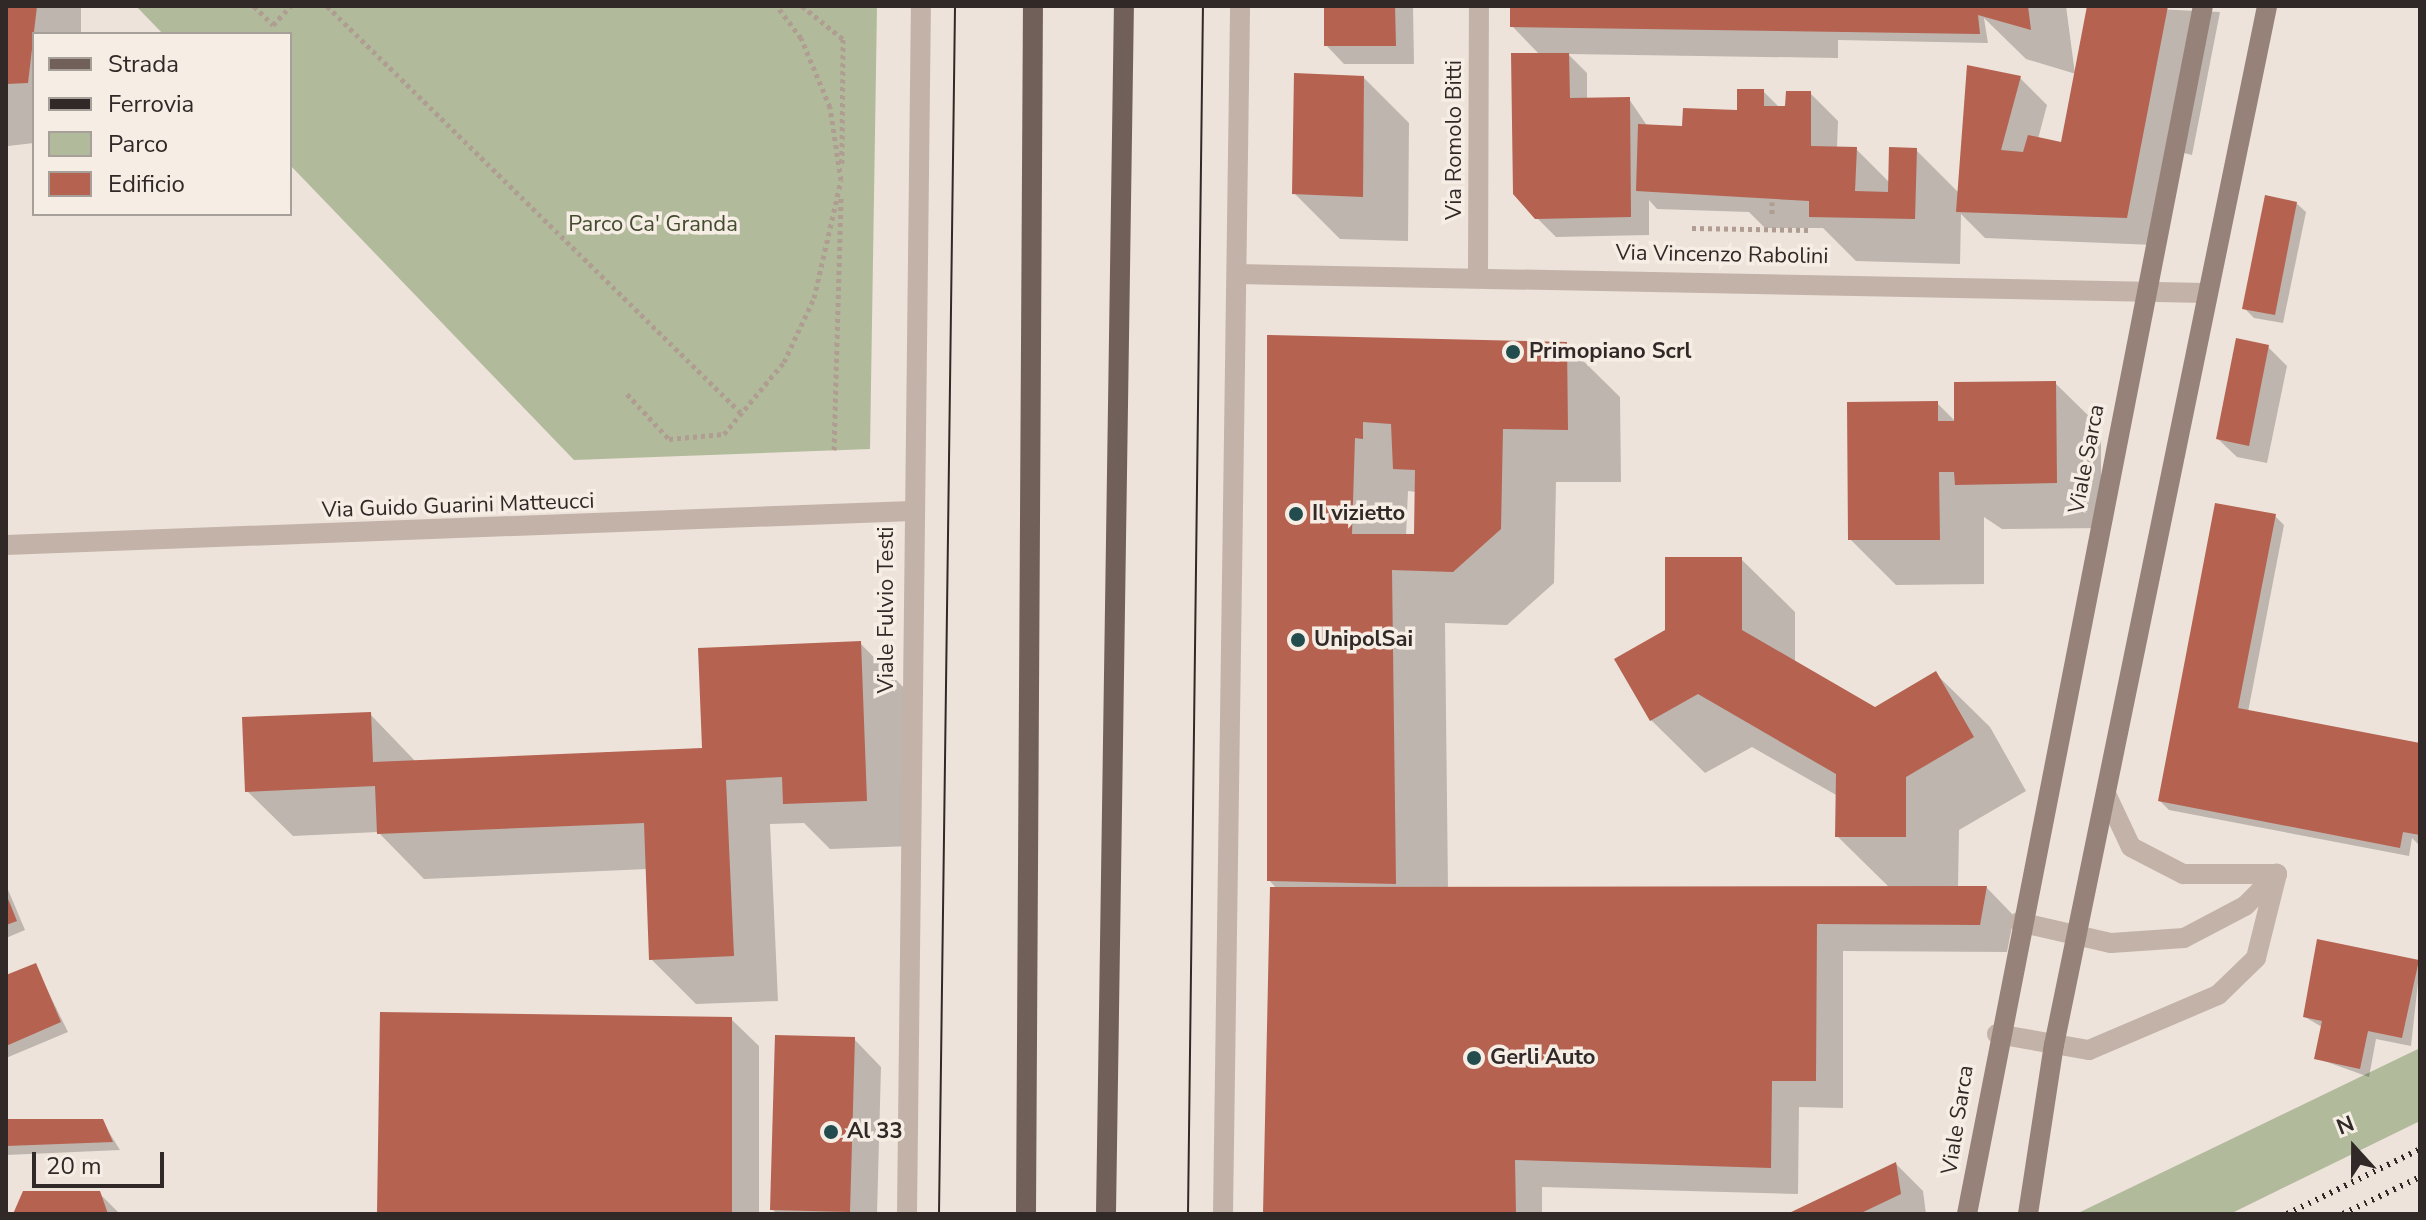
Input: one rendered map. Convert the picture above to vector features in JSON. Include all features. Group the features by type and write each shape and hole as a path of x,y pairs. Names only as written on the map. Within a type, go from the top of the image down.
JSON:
{"main road":[{"path":"1026,1214 1033,6"},
{"path":"1106,1214 1124,6"}],"street":[{"name":"Viale Fulvio Testi","path":"907,1214 912,511 921,6"},
{"path":"1223,1214 1240,6"},
{"name":"Via Romolo Bitti","path":"1478,274 1479,6"},
{"name":"Viale Sarca","path":"1967,1214 1997,1034 2203,6"},
{"path":"2028,1214 2054,1045 2267,6"},
{"name":"Via Vincenzo Rabolini","path":"1237,274 1478,274 2145,289 2206,293"},
{"name":"Via Guido Guarini Matteucci","path":"6,545 912,511"},
{"path":"2107,796 2131,847 2183,874 2277,874"},
{"path":"2019,922 2077,938 2184,938 2245,906 2277,874"},
{"path":"1997,1034 2089,1050 2218,995 2256,958 2277,874"}],"path":[{"path":"254,6 273,25 291,6"},
{"path":"327,6 742,414"},
{"path":"627,394 669,439 724,434 784,362 814,298 841,180 830,107 801,38 777,6"},
{"path":"802,6 843,39 834,450"},
{"path":"1772,202 1772,217"},
{"path":"1692,228 1808,230"}],"green space":[{"name":"Parco Ca' Granda","path":"136,6 877,6 870,449 574,460 292,167 292,32 161,32"},
{"path":"2420,1048 2420,1121 2230,1214 2076,1214"}],"building":[{"path":"6,6 37,6 28,83 6,84"},
{"path":"1324,6 1395,6 1396,46 1324,46"},
{"path":"1510,6 2028,6 2031,30 1978,15 1980,34 1510,27"},
{"path":"2087,6 2168,6 2127,218 1956,212 1967,65 2021,76 2001,150 2023,152 2028,135 2061,142"},
{"path":"1511,53 1569,53 1570,98 1630,97 1631,217 1535,219 1513,194"},
{"path":"1294,73 1364,76 1363,197 1292,194"},
{"path":"1737,89 1764,89 1764,106 1785,106 1786,91 1811,91 1811,146 1857,147 1855,191 1888,192 1889,147 1917,148 1915,219 1809,217 1809,201 1636,191 1638,124 1682,126 1683,108 1737,110"},
{"path":"2265,195 2297,202 2275,315 2242,309"},
{"path":"1267,335 1567,342 1568,430 1503,429 1501,529 1453,572 1392,570 1396,884 1267,881","holes":["1363,422 1391,424 1393,469 1415,470 1414,534 1352,534 1355,438 1363,439"]},
{"path":"2236,338 2269,345 2249,446 2216,439"},
{"path":"2056,381 2057,483 1955,485 1954,472 1939,472 1940,540 1848,540 1847,402 1938,401 1938,421 1954,421 1954,382"},
{"path":"2215,503 2276,514 2238,708 2420,743 2420,835 2403,832 2400,848 2158,801"},
{"path":"1665,557 1742,557 1742,630 1875,707 1936,671 1974,737 1906,777 1906,837 1835,837 1836,774 1698,694 1650,721 1614,659 1665,630"},
{"path":"861,641 867,801 783,804 782,777 726,780 734,956 649,960 644,823 377,834 375,786 245,792 242,717 371,712 373,762 702,748 698,648"},
{"path":"1987,886 1980,925 1817,924 1816,1081 1772,1081 1771,1168 1515,1160 1516,1214 1263,1214 1270,887"},
{"path":"6,894 17,921 6,925"},
{"path":"2317,939 2419,960 2402,1038 2368,1031 2360,1069 2314,1059 2322,1021 2303,1017"},
{"path":"36,963 61,1022 6,1046 6,975"},
{"path":"380,1012 732,1017 732,1214 377,1214"},
{"path":"775,1035 855,1037 850,1212 770,1210"},
{"path":"6,1119 103,1119 113,1142 6,1146"},
{"path":"1896,1162 1901,1194 1859,1214 1787,1214"},
{"path":"23,1191 100,1191 108,1214 13,1214"}],"tram line":[{"path":"939,1214 955,6"},
{"path":"1188,1214 1203,6"}],"railway":[{"path":"2287,1214 2420,1149"},
{"path":"2343,1214 2420,1177"}],"place":[{"name":"Primopiano Scrl","path":"1513,352"},
{"name":"Il vizietto","path":"1296,514"},
{"name":"UnipolSai","path":"1298,640"},
{"name":"Gerli Auto","path":"1474,1058"},
{"name":"Al 33","path":"831,1132"}]}
